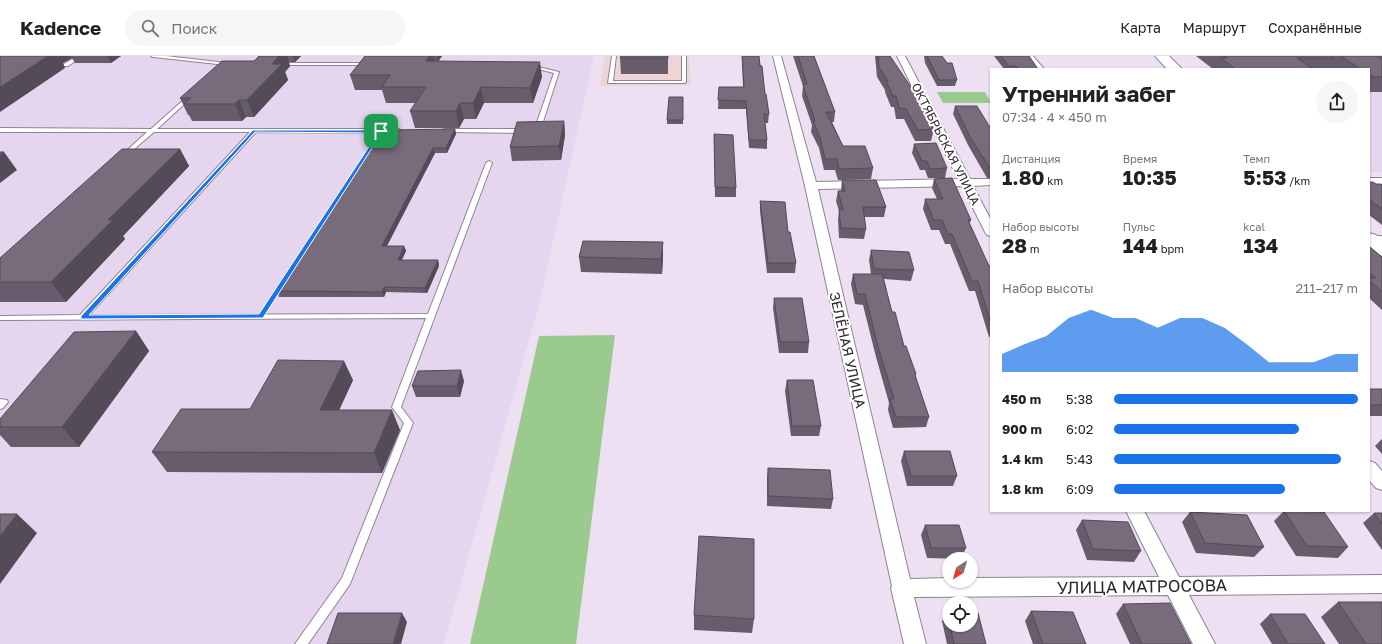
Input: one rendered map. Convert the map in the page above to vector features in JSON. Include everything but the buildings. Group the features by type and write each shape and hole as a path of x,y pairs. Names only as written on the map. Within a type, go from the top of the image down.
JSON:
{"street":[{"name":"ЗЕЛЁНАЯ УЛИЦА","path":"777,56 811,186 901,588 915,644"},
{"name":"ОКТЯБРЬСКАЯ УЛИЦА","path":"901,56 990,230"},
{"path":"1028,56 1038,68"},
{"path":"1161,56 1175,68"},
{"path":"811,186 990,182"},
{"path":"1370,239 1382,250"},
{"path":"1370,469 1382,483"},
{"path":"1136,512 1204,644"},
{"name":"УЛИЦА МАТРОСОВА","path":"901,588 1382,584"}],"lane":[{"path":"66,66 81,56"},
{"path":"153,56 235,64"},
{"path":"614,56 610,82 684,82 684,56"},
{"path":"221,69 227,64"},
{"path":"275,64 370,64"},
{"path":"435,131 537,131 557,72 522,64"},
{"path":"118,162 193,94"},
{"path":"0,130 404,131"},
{"path":"83,317 254,131"},
{"path":"301,644 346,581 409,423 396,408 488,163"},
{"path":"1370,238 1382,238"},
{"path":"0,318 427,316"},
{"path":"0,402 4,402 0,406"}],"path":[{"path":"260,316 282,283"}],"shaded area":[{"path":"0,56 594,56 540,301 444,644 0,644"},
{"path":"605,56 689,56 691,85 600,86"},
{"path":"1370,73 1382,80 1382,172 1370,172"}],"green space":[{"path":"937,92 985,92 990,101 990,103 943,103"},
{"path":"615,335 576,644 470,644 539,336"}],"route":[{"path":"254,131 381,131 260,316 83,317 254,131"}]}
